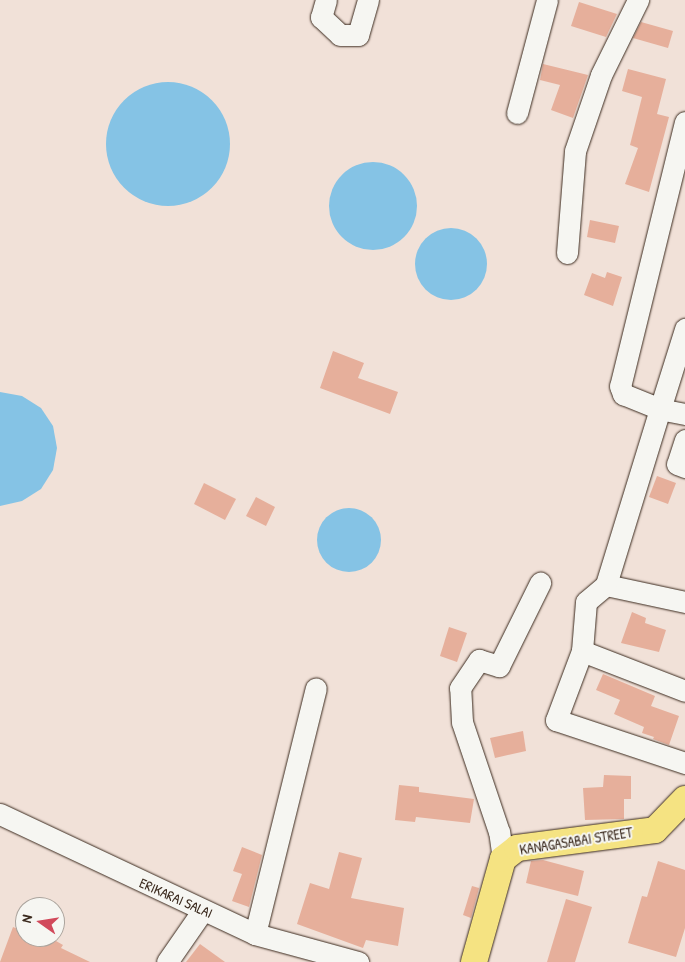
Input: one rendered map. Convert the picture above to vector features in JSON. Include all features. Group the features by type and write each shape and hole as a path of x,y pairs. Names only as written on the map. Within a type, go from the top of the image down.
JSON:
{"main road":[{"name":"KANAGASABAI STREET","path":"474,962 503,859 517,848 655,830 685,799"}],"street":[{"path":"326,0 321,17 340,35 358,35 368,0"},
{"path":"517,113 547,0"},
{"path":"567,253 575,152 601,75 638,0"},
{"path":"685,122 679,175 620,386 624,394 660,409 685,414"},
{"path":"685,329 606,585 586,602 582,651 556,720 685,763"},
{"path":"685,440 677,464 685,467"},
{"path":"503,859 499,832 462,722 460,688 479,660 499,666 540,583"},
{"path":"606,585 685,602"},
{"path":"582,651 685,691"},
{"path":"255,934 316,688"},
{"name":"ERIKARAI SALAI","path":"0,814 255,934 358,962"},
{"path":"166,962 204,910"}],"water":[{"path":"168,82 192,86 212,100 226,120 230,144 226,168 212,188 192,202 168,206 144,202 124,188 110,168 106,144 110,120 124,100 144,86"},
{"path":"373,162 390,165 404,175 414,189 417,206 414,223 404,237 390,247 373,250 356,247 342,237 332,223 329,206 332,189 342,175 356,165"},
{"path":"458,228 477,238 485,250 487,264 485,278 477,290 465,298 444,300 425,290 417,278 415,257 425,238 437,230"},
{"path":"0,392 22,396 41,408 53,426 57,448 53,470 41,489 22,501 0,506"},
{"path":"343,508 355,508 372,517 379,528 381,540 379,552 372,563 355,572 343,572 331,567 322,558 317,546 317,534 322,522 331,513"}],"building":[{"path":"579,2 617,14 606,37 571,26"},
{"path":"641,22 673,31 668,48 633,38"},
{"path":"543,64 588,75 573,118 551,110 560,85 540,80"},
{"path":"628,69 666,79 657,114 669,117 649,192 625,184 638,148 630,145 642,97 622,91"},
{"path":"590,220 619,226 615,243 587,237"},
{"path":"607,272 622,277 613,306 584,295 592,273 605,278"},
{"path":"333,351 364,363 358,378 398,392 390,414 320,388"},
{"path":"657,476 676,483 668,504 649,497"},
{"path":"204,483 236,499 225,520 194,504"},
{"path":"256,497 275,507 266,526 246,516"},
{"path":"632,612 646,618 645,623 666,630 659,652 621,643"},
{"path":"449,627 467,633 457,662 440,656"},
{"path":"603,674 655,696 651,706 679,716 669,745 642,733 644,727 614,714 620,700 596,690"},
{"path":"523,731 526,751 495,758 490,738"},
{"path":"604,775 631,776 631,799 624,799 624,819 585,820 583,788 603,787"},
{"path":"399,785 419,787 419,792 474,799 470,823 416,817 415,822 395,820"},
{"path":"242,847 262,855 249,907 232,901 242,874 233,871"},
{"path":"339,852 362,858 351,898 404,908 398,946 366,940 363,948 297,924 310,883 329,889"},
{"path":"543,860 584,871 578,896 526,883 531,861"},
{"path":"658,861 685,870 685,928 676,957 628,943 642,896 647,897"},
{"path":"472,886 479,888 471,918 463,915"},
{"path":"566,899 592,907 575,962 547,962"},
{"path":"13,927 15,928 15,947 62,947 90,962 0,962"},
{"path":"200,944 225,962 186,962"}]}
